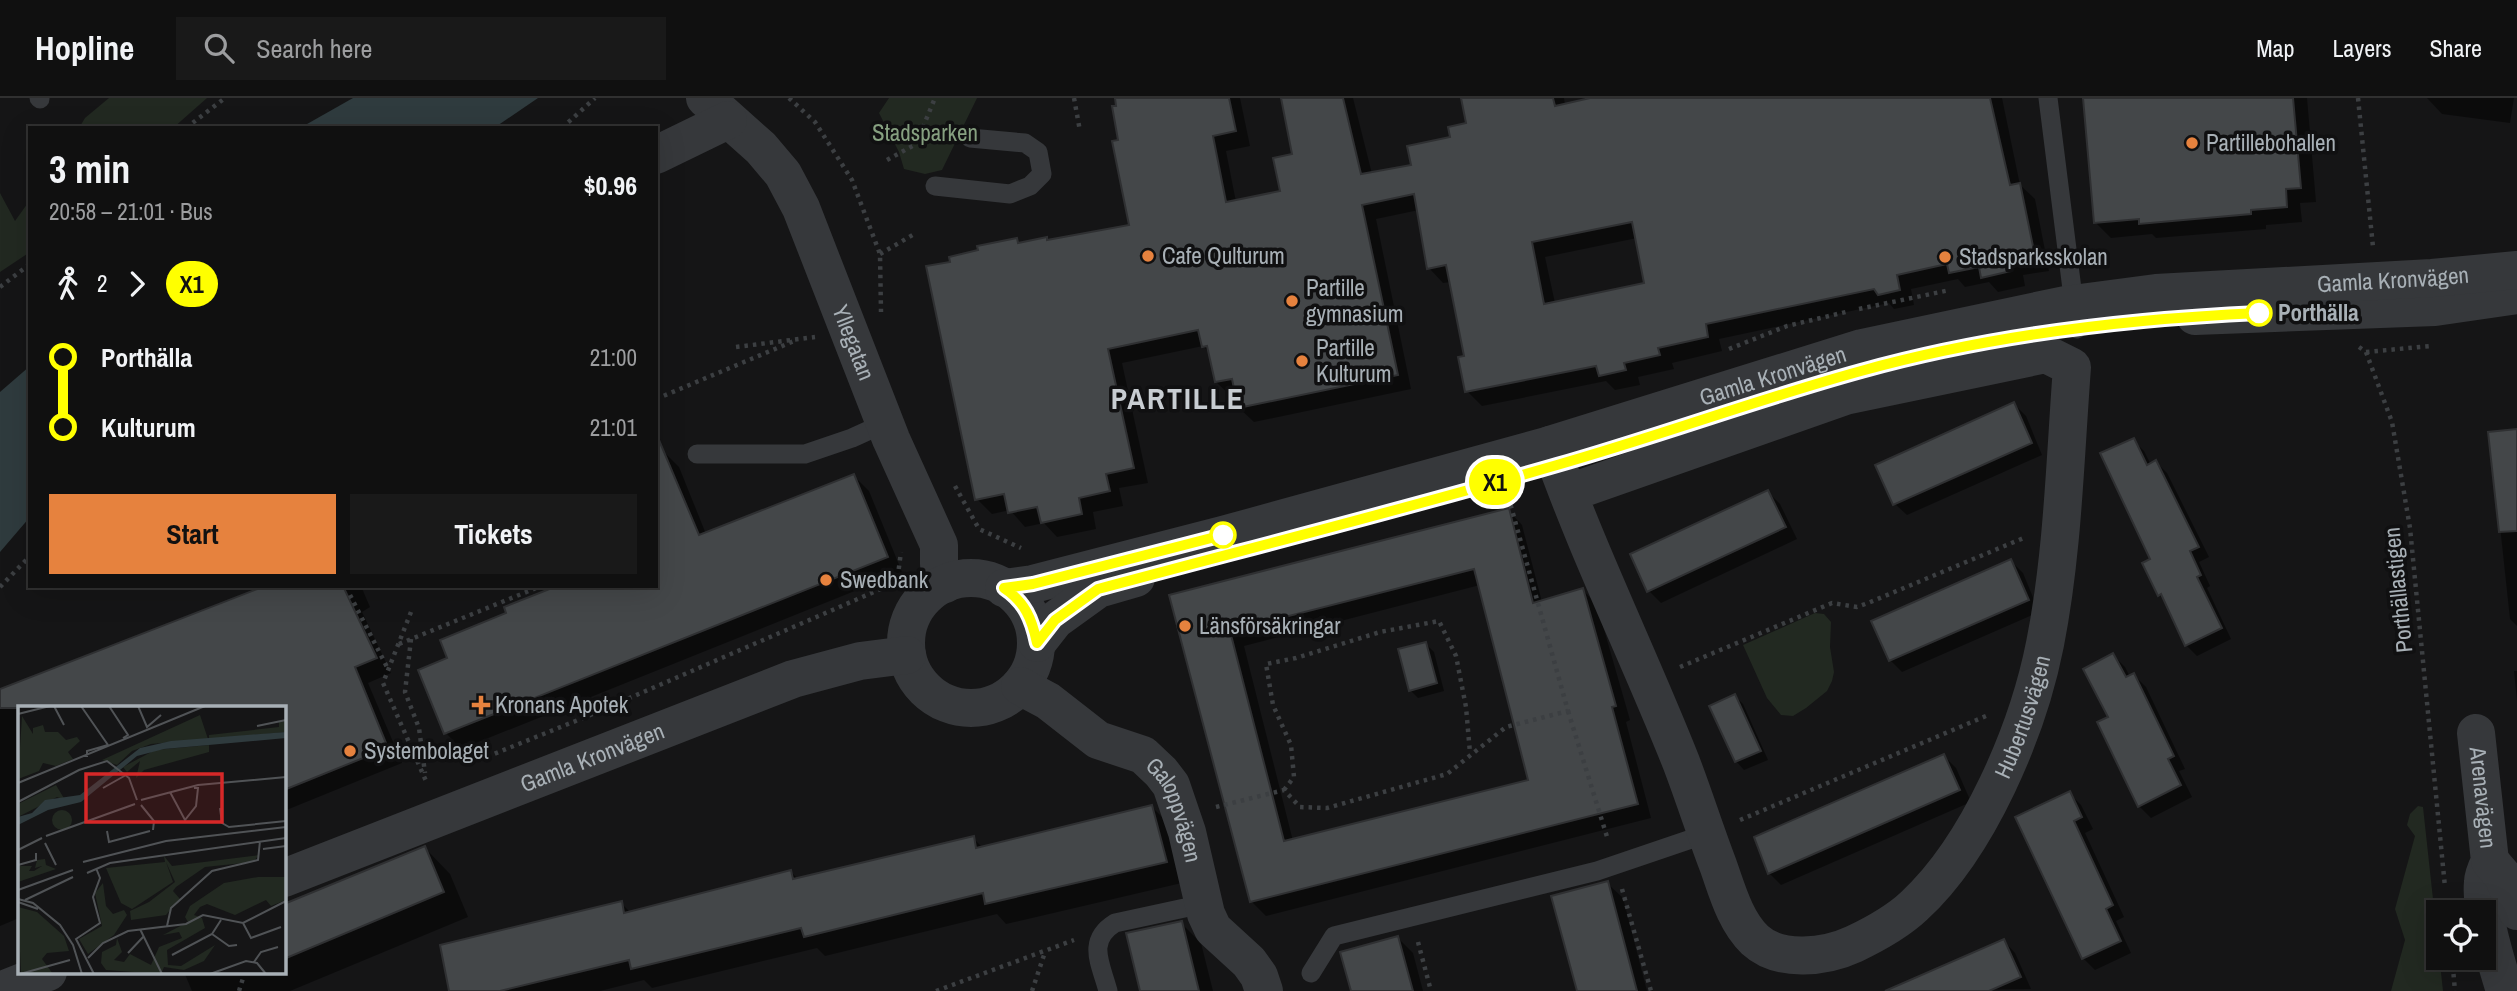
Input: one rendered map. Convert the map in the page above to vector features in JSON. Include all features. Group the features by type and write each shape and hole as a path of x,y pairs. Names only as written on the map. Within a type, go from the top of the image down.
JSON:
{"street":[{"name":"Yllegatan","path":"658,153 717,109 761,148 783,174 802,208 885,423 939,545 939,564 945,583"},
{"name":"Gamla Kronvägen","path":"1037,643 1055,620 1098,589 1503,480 1558,468 1862,348 2076,316 2156,293 2432,278 2517,270"},
{"name":"Gamla Kronvägen","path":"2076,316 2161,318 2342,312 2435,307 2517,295"},
{"name":"Hubertusvägen","path":"2046,354 2073,367 2056,569 2045,644 2025,713 1992,795 1961,853 1913,907 1875,934 1823,954 1797,955 1775,951 1755,940 1735,911 1681,762 1584,536 1558,468 1845,396 2046,354"},
{"name":"Gamla Kronvägen","path":"1004,588 1033,584 1223,535 1558,468"},
{"path":"966,578 986,580 1004,588 1029,612 1037,643 1032,667 1020,686 1003,700 983,708 961,708 940,701 923,688 911,670 907,655 908,628 915,610 928,594 945,583 966,578"},
{"name":"Gamla Kronvägen","path":"285,878 793,678 860,661 907,655"},
{"name":"Galoppvägen","path":"1020,686 1048,701 1098,740 1143,755 1171,785 1203,904 1213,929 1249,962 1259,976 1264,991"},
{"name":"Arenavägen","path":"2476,733 2490,861 2482,879 2483,898 2505,991"},
{"name":"Arenavägen","path":"2490,861 2503,876 2517,911"},
{"path":"0,991 43,974"}],"lane":[{"path":"2048,98 2076,316"},
{"path":"935,186 1010,194 1030,186 1042,174 1038,152 1025,143 970,138"},
{"path":"698,454 805,454 885,423"},
{"path":"1311,973 1334,936 1616,865 1706,834"},
{"path":"1108,991 1097,945 1099,936 1115,923 1203,904"}],"path":[{"path":"189,126 225,98"},
{"path":"564,126 595,98"},
{"path":"789,98 815,122 846,169 880,254 881,313"},
{"path":"887,160 916,144 935,98"},
{"path":"1074,98 1080,131"},
{"path":"2358,98 2373,247"},
{"path":"880,254 916,233"},
{"path":"0,287 28,266"},
{"name":"Porthällastigen","path":"2342,312 2343,336 2366,352 2392,422 2410,528 2446,898"},
{"path":"658,398 799,339"},
{"path":"2366,352 2439,345"},
{"path":"476,761 588,716 897,582 900,553 939,545 979,529 949,476"},
{"path":"1503,480 1651,991"},
{"path":"1647,681 1832,603 1857,607 2060,523"},
{"path":"0,587 28,558"},
{"path":"398,644 536,588"},
{"path":"350,595 388,670"},
{"path":"411,612 383,683 426,781"},
{"path":"1181,815 1284,790 1294,777 1291,745 1273,705 1266,664 1380,632 1439,621 1456,656 1466,707 1471,754"},
{"path":"411,639 405,692 419,728 426,781"},
{"path":"1706,834 2005,708 2025,713"},
{"path":"1284,790 1300,807 1327,808 1447,774 1506,727 1568,710"},
{"path":"426,781 438,776"},
{"path":"1412,917 1431,991"},
{"path":"936,991 1074,940 1099,936"},
{"path":"1032,991 1045,951"},
{"path":"2453,970 2455,991"},
{"path":"239,991 244,975"}],"green space":[{"path":"109,98 207,98 175,126 80,126 85,118"},
{"name":"Stadsparken","path":"889,98 977,98 942,170 925,174 904,169 899,152 879,113"},
{"path":"0,193 15,221 28,203 28,253 0,272"},
{"path":"1815,613 1824,614 1831,622 1830,647 1834,672 1832,681 1827,691 1806,708 1793,716 1781,715 1767,698 1743,645"},
{"path":"2418,806 2423,807 2433,900 2426,900 2426,970 2441,970 2443,991 2391,991 2405,940 2395,909 2415,836 2407,825 2410,814"}],"shaded area":[{"path":"353,98 538,98 497,126 304,126"},
{"path":"28,368 28,519 0,552 0,392"}],"building":[{"path":"1115,98 1229,98 1236,131 1213,136 1226,202 1280,191 1273,158 1292,154 1281,98 1343,98 1361,174 1411,165 1407,146 1450,137 1448,127 1466,123 1461,98 1553,98 1555,106 1590,98 1990,98 2010,185 2020,183 2035,256 2009,261 2011,271 1981,278 1979,267 1949,273 1947,264 1897,275 1900,290 1878,295 1874,289 1706,324 1708,337 1658,348 1660,355 1624,363 1626,370 1599,376 1596,366 1465,392 1458,357 1464,356 1446,265 1427,269 1414,194 1362,205 1398,375 1238,408 1232,379 1215,382 1207,346 1202,347 1198,330 1108,349 1134,468 1106,474 1110,491 1079,498 1082,514 1041,523 1037,507 1008,513 1004,494 975,500 926,266 950,262 949,257 978,250 977,246 1017,238 1018,243 1047,237 1047,240 1129,225 1112,141 1118,140 1112,106 1116,106","holes":["1632,222 1644,283 1544,304 1532,242"]},
{"name":"Partillebohallen","path":"2083,98 2293,98 2301,188 2286,189 2287,207 2251,210 2251,214 2139,224 2139,219 2094,223"},
{"path":"2014,402 2032,443 1893,505 1875,465"},
{"path":"2517,429 2517,531 2499,532 2488,432"},
{"path":"658,438 699,535 854,474 888,557 444,734 418,670 447,658 440,640 506,613 504,607 552,588 658,588"},
{"path":"2134,438 2147,465 2156,460 2199,547 2190,551 2201,575 2197,577 2222,628 2185,646 2161,594 2158,596 2142,563 2150,559 2100,453"},
{"path":"1768,490 1786,527 1647,592 1630,554"},
{"path":"1509,508 1533,603 1583,588 1616,706 1612,707 1638,804 1250,902 1169,595","holes":["1474,569 1528,780 1284,841 1230,631"]},
{"path":"2011,559 2029,600 1889,661 1871,621"},
{"path":"260,588 344,588 377,658 355,667 388,748 285,790 285,706 0,708 0,689"},
{"path":"1426,642 1437,683 1409,691 1398,649"},
{"path":"2113,653 2126,677 2134,673 2174,756 2168,759 2181,785 2138,807 2097,722 2108,717 2083,669"},
{"path":"1735,694 1761,751 1735,762 1709,706"},
{"path":"1944,754 1960,790 1768,874 1754,837"},
{"path":"2070,791 2082,817 2074,821 2113,905 2106,909 2121,941 2082,959 2015,817"},
{"path":"1152,805 1167,862 985,904 983,893 804,937 801,928 631,969 629,960 500,991 449,991 440,945 622,901 624,913 791,870 793,879 974,836 976,848"},
{"path":"425,846 444,892 285,959 285,904"},
{"path":"1608,881 1637,991 1577,991 1551,896"},
{"path":"1182,921 1199,991 1140,991 1126,933"},
{"path":"1398,936 1413,991 1351,991 1340,952"},
{"path":"2004,939 2021,977 1989,991 1885,991"}],"bus line":[{"name":"X1","path":"1223,535 1033,584 1004,588 1029,612 1037,643 1055,620 1098,589 1557,465 1861,371 1937,353 2082,328 2161,318 2259,313"}],"place":[{"name":"Partillebohallen","path":"2192,143"},
{"name":"Cafe Qulturum","path":"1148,256"},
{"name":"Stadsparksskolan","path":"1945,257"},
{"name":"Partille gymnasium","path":"1292,301"},
{"name":"Porthälla","path":"2259,313"},
{"name":"Partille Kulturum","path":"1302,361"},
{"name":"Swedbank","path":"826,580"},
{"name":"Länsförsäkringar","path":"1185,626"},
{"name":"Kronans Apotek","path":"481,705"},
{"name":"Systembolaget","path":"350,751"}],"district":[{"name":"PARTILLE","path":"1178,399"}]}
